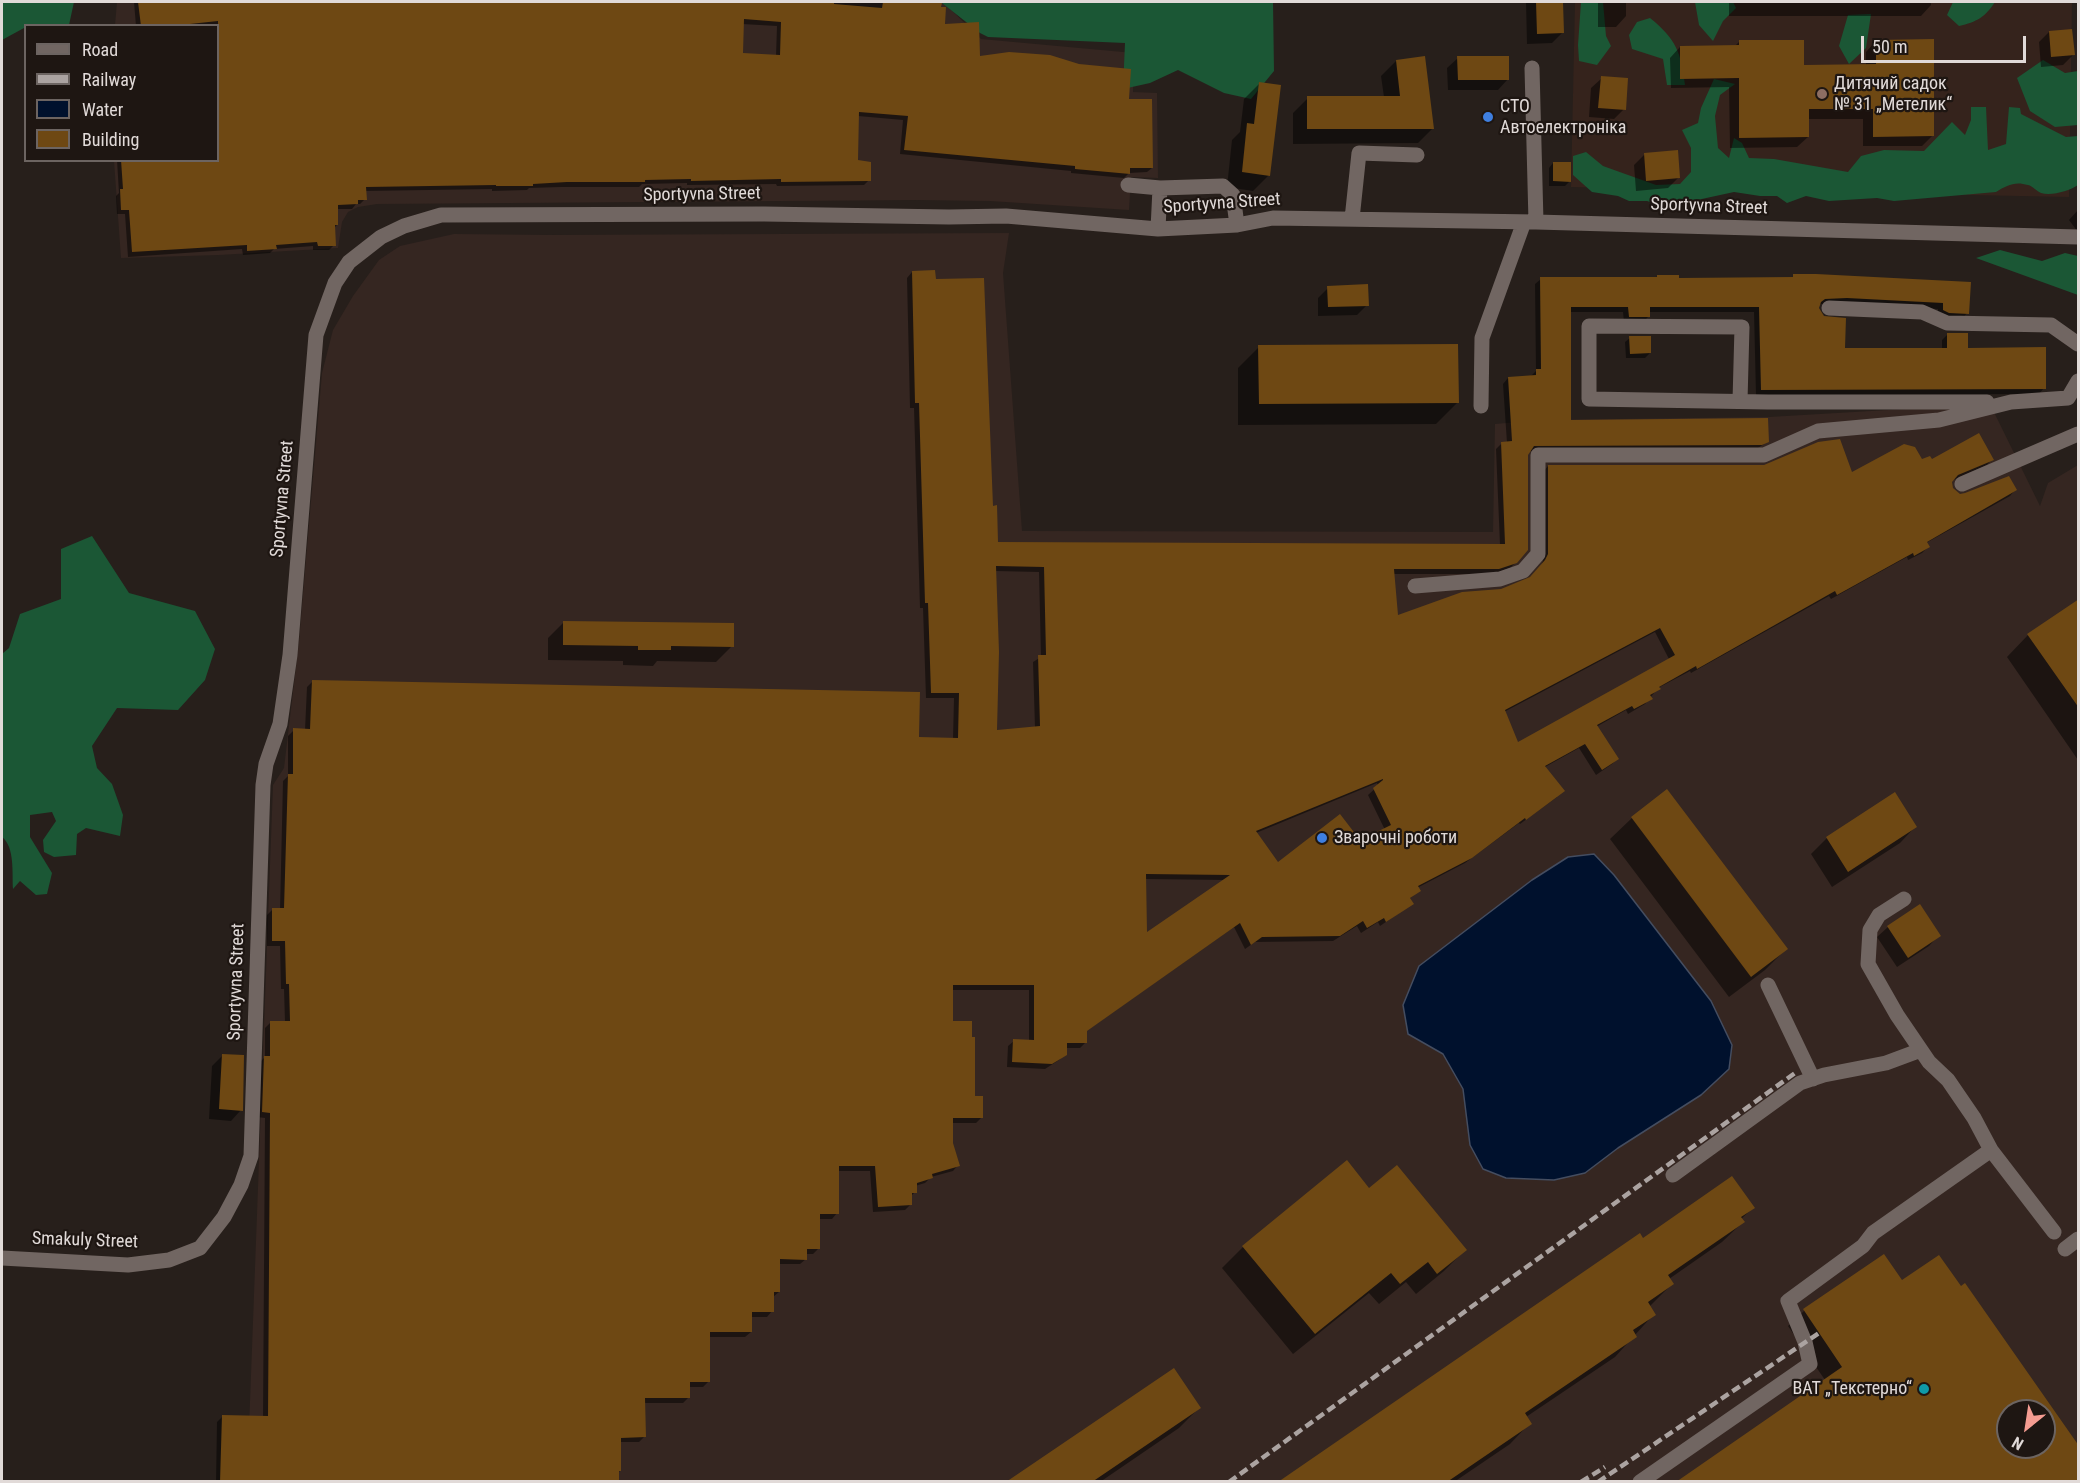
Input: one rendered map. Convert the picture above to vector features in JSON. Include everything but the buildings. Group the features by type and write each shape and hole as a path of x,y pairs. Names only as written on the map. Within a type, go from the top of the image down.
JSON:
{"street":[{"path":"1481,406 1482,338 1530,222 1532,68"},
{"path":"1352,219 1359,153 1417,154"},
{"path":"1128,185 1160,188 1223,186 1233,195 1237,225"},
{"path":"1158,229 1160,188"},
{"name":"Sportyvna Street","path":"200,1248 224,1217 241,1185 251,1156 263,785 266,764 280,724 290,655 316,335 335,283 349,262 381,237 404,226 441,216 764,214 890,217 1006,216 1158,229 1237,225 1273,218 1530,222 2079,237"},
{"path":"1830,308 1923,312 1947,323 2050,325 2079,344"},
{"path":"1740,401 1742,327 1589,326 1589,399 1740,401 2011,402 2068,398 2079,381"},
{"path":"1415,586 1500,579 1523,571 1538,554 1538,455 1764,455 1818,431 1939,420 2011,402"},
{"path":"1962,484 2079,434"},
{"path":"1904,899 1879,915 1870,930 1868,964 1897,1015 1929,1062 1948,1080 1974,1118 1991,1150 2054,1232"},
{"path":"1768,985 1813,1079"},
{"path":"1673,1175 1800,1083 1886,1063 1921,1050"},
{"path":"1640,1482 1810,1364 1805,1342 1788,1301 1863,1246 1873,1233 1991,1150"},
{"path":"2065,1249 2079,1239"},
{"name":"Smakuly Street","path":"2,1258 128,1265 169,1260 200,1248"}],"shaded area":[{"path":"117,2 943,2 981,39 1134,53 1133,92 1157,93 1158,178 1131,177 1129,210 990,201 917,200 377,204 358,207 348,212 342,222 338,248 121,258 114,162 219,162 219,24 115,24"},
{"name":"Дитячий садок № 31 „Метелик“","path":"1575,2 2072,2 2069,197 1571,187"},
{"path":"1009,233 1003,273 1022,531 1493,532 1495,424 1540,420 1769,417 1990,404 2040,506 2048,483 2078,465 2078,1481 247,1482 273,785 284,768 299,641 322,373 333,330 353,296 379,260 400,246 454,234"}],"green space":[{"path":"2,2 74,2 69,24 24,24 24,28 2,40"},
{"path":"936,2 1273,2 1274,71 1251,99 1224,93 1178,70 1150,83 1123,89 1125,43 988,37 942,3"},
{"path":"1581,2 1603,2 1606,36 1611,46 1597,65 1579,61"},
{"path":"1695,2 1733,2 1736,8 1723,21 1713,41 1699,25"},
{"path":"1953,2 1995,2 1980,18 1959,26 1947,15"},
{"path":"1871,14 1866,48 1849,64 1839,46 1848,15"},
{"path":"1650,18 1666,33 1676,47 1682,64 1685,85 1667,85 1663,59 1632,49 1629,35 1637,22"},
{"path":"2043,60 2065,73 2078,71 2078,125 2055,127 2030,111 2017,78"},
{"path":"1714,79 1735,84 1720,95 1715,116 1718,148 1729,158 1734,138 1742,143 1749,158 1774,159 1848,172 1861,156 1884,150 1924,151 1952,122 1965,135 1971,120 1971,107 1986,107 1988,150 2006,144 2009,107 2020,108 2021,114 2066,137 2078,136 2078,185 2050,194 2039,192 2023,184 2015,184 1996,192 1894,201 1877,198 1829,201 1806,196 1787,203 1777,196 1734,192 1665,207 1647,201 1629,201 1618,196 1592,192 1573,175 1573,156 1586,152 1603,166 1656,185 1680,184 1691,172 1691,148 1682,130 1698,123 1701,108"},
{"path":"2000,250 2042,261 2065,253 2078,256 2078,295 1976,258"},
{"path":"92,536 129,593 195,611 215,649 205,680 178,710 117,708 92,746 97,768 112,784 123,815 120,836 86,828 77,834 76,855 54,857 44,852 43,840 56,821 52,812 30,815 30,837 52,873 47,894 36,895 20,881 13,889 11,854 2,837 2,654 9,648 20,614 61,599 61,549"}],"water":[{"path":"1594,854 1614,875 1711,1001 1732,1045 1729,1069 1701,1095 1618,1148 1585,1173 1554,1180 1506,1178 1483,1169 1470,1145 1463,1089 1443,1054 1408,1034 1403,1005 1419,966 1532,880 1568,857"}],"railway":[{"path":"1229,1482 1795,1073"},
{"path":"1598,1482 1819,1333"},
{"path":"1581,1482 1605,1467"}],"place":[{"name":"Дитячий садок № 31 „Метелик“","path":"1822,94"},
{"name":"СТО Автоелектроніка","path":"1488,117"},
{"name":"Зварочні роботи","path":"1322,838"},
{"name":"ВАТ „Текстерно“","path":"1924,1389"}]}
